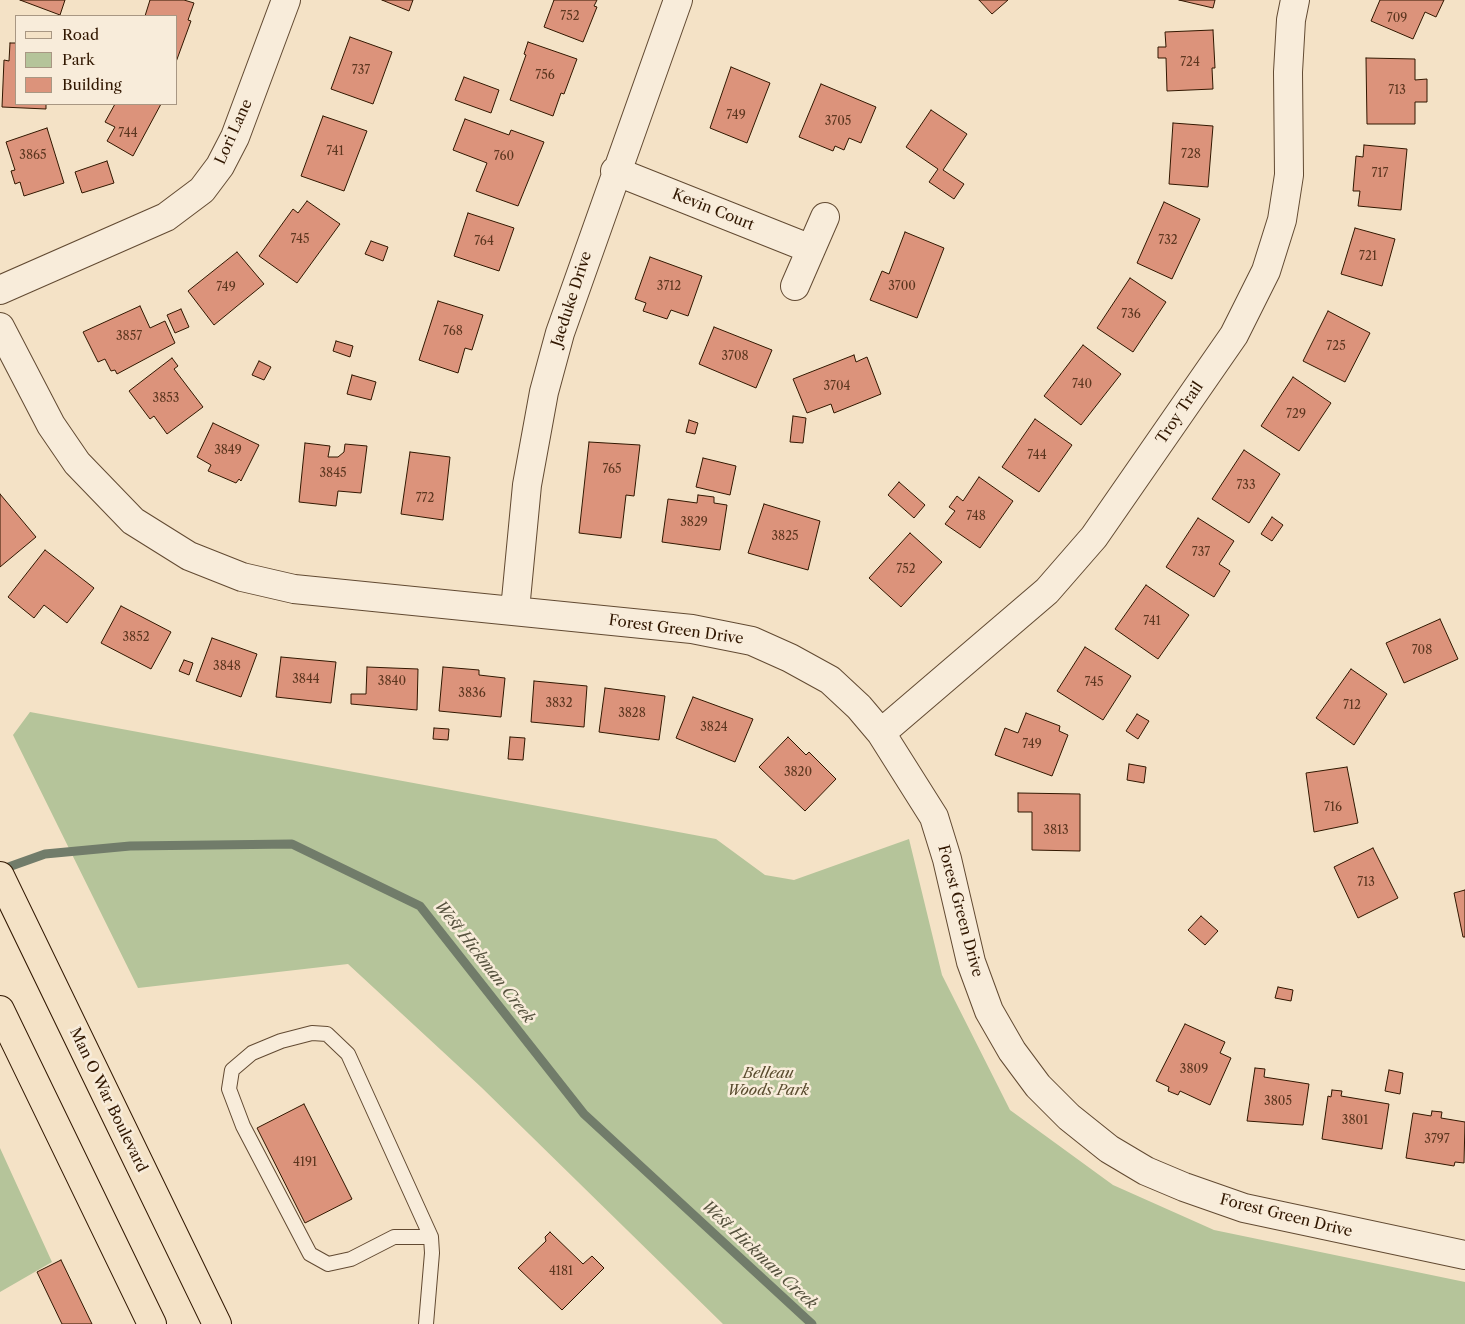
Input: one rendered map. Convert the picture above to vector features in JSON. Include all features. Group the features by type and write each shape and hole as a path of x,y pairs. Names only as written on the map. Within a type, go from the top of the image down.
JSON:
{"main road":[{"name":"Man O War Boulevard","path":"0,876 217,1324"},
{"path":"5,1020 152,1324"}],"street":[{"name":"Lori Lane","path":"0,290 166,217 202,190 220,166 235,137 286,0"},
{"name":"Jaeduke Drive","path":"515,610 527,485 544,392 560,333 615,171 678,0"},
{"name":"Troy Trail","path":"881,733 1047,591 1094,537 1234,335 1266,271 1282,220 1289,175 1288,72 1291,20 1295,0"},
{"name":"Kevin Court","path":"615,171 811,249"},
{"path":"795,286 825,217"},
{"name":"Forest Green Drive","path":"0,327 52,425 77,463 132,521 189,556 242,577 294,589 692,629 752,641 790,658 830,680 859,707 881,733 934,817 947,859 971,962 989,1011 1012,1051 1033,1078 1069,1117 1109,1149 1146,1171 1235,1205 1313,1224 1465,1255"}],"lane":[{"path":"426,1324 432,1253 430,1237 348,1054 327,1034 312,1033 281,1041 252,1053 232,1070 229,1089 243,1126 310,1254 328,1264 351,1259 394,1237 430,1237"}],"green space":[{"name":"Belleau Woods Park","path":"30,712 716,839 765,875 794,880 909,839 942,975 1010,1110 1113,1185 1214,1230 1465,1282 1465,1324 723,1324 481,1087 348,964 138,988 13,735"},
{"path":"0,1148 52,1262 0,1292"}],"building":[{"path":"20,0 65,0 60,15"},
{"path":"150,0 184,0 194,3 188,20 191,21 178,57 178,15 145,15"},
{"path":"382,0 413,0 409,11"},
{"path":"554,0 597,0 594,6 597,7 583,42 544,27"},
{"path":"979,0 1008,0 992,14"},
{"path":"1179,0 1215,0 1213,8"},
{"path":"1380,0 1444,0 1436,17 1425,12 1413,39 1371,21"},
{"path":"1213,30 1215,68 1212,68 1213,89 1167,91 1166,58 1158,58 1158,47 1166,47 1165,32"},
{"path":"350,37 392,52 373,104 331,89"},
{"path":"528,42 577,59 564,94 561,93 553,116 510,100 526,55 524,54"},
{"path":"10,43 15,43 15,105 46,105 46,109 2,107 4,60 9,61"},
{"path":"1366,58 1415,59 1415,80 1427,79 1427,102 1415,102 1415,124 1367,124"},
{"path":"731,67 770,83 747,143 710,128"},
{"path":"464,77 499,90 491,113 455,100"},
{"path":"821,84 876,107 861,143 849,138 844,150 835,146 833,151 799,137"},
{"path":"114,105 160,105 133,156 107,141 115,127 105,122"},
{"path":"931,110 967,134 943,170 964,184 954,199 929,182 938,169 906,147"},
{"path":"323,116 367,131 344,191 301,176"},
{"path":"465,119 509,135 511,130 544,142 518,206 476,191 487,163 453,150"},
{"path":"1173,123 1213,126 1208,187 1169,184"},
{"path":"47,128 64,183 24,196 20,182 15,184 11,171 15,170 6,142"},
{"path":"1364,145 1407,149 1401,210 1358,206 1360,191 1353,191 1356,156 1363,157"},
{"path":"107,161 114,183 82,193 75,172"},
{"path":"307,201 340,224 297,283 259,256 293,209 298,213"},
{"path":"1164,202 1200,219 1172,279 1137,263"},
{"path":"468,213 514,228 499,271 454,256"},
{"path":"1355,228 1395,239 1382,286 1341,274"},
{"path":"905,232 944,248 917,318 870,300 882,271 889,274"},
{"path":"371,241 388,247 383,261 365,254"},
{"path":"237,252 264,284 214,325 188,291"},
{"path":"650,257 702,276 688,316 671,310 667,319 643,311 646,303 635,299"},
{"path":"1130,278 1166,302 1133,352 1097,328"},
{"path":"438,301 483,315 472,350 465,348 458,373 419,360"},
{"path":"140,306 150,328 165,321 175,343 117,374 115,370 111,371 105,359 98,362 83,332"},
{"path":"181,309 189,327 175,333 167,315"},
{"path":"1328,311 1370,333 1345,382 1303,361"},
{"path":"714,327 772,350 756,388 699,364"},
{"path":"336,341 353,346 350,357 333,351"},
{"path":"1083,345 1121,374 1081,425 1044,396"},
{"path":"854,355 856,362 867,357 881,394 834,413 831,404 807,413 793,379"},
{"path":"172,358 178,366 174,369 203,407 167,434 154,416 150,419 129,391"},
{"path":"259,361 271,367 264,380 252,375"},
{"path":"352,375 376,382 371,400 347,394"},
{"path":"1293,377 1331,403 1299,451 1261,426"},
{"path":"793,416 806,418 803,443 790,442"},
{"path":"1035,419 1072,445 1039,492 1002,467"},
{"path":"689,420 698,423 695,434 686,432"},
{"path":"213,423 259,445 241,481 239,479 236,483 208,471 211,465 197,457"},
{"path":"589,442 640,445 634,496 626,495 621,538 579,533"},
{"path":"305,443 330,446 328,457 338,457 344,452 345,444 367,446 361,493 338,491 336,506 299,502"},
{"path":"1244,450 1280,474 1249,523 1212,499"},
{"path":"410,452 450,457 443,520 401,514"},
{"path":"703,458 736,466 730,495 696,487"},
{"path":"979,477 1013,501 980,548 945,524 955,511 949,507 957,496 963,501"},
{"path":"899,482 925,505 914,518 888,495"},
{"path":"0,494 36,537 0,567"},
{"path":"698,495 714,497 714,503 727,505 720,550 662,542 668,499 697,503"},
{"path":"764,504 820,521 808,570 748,553"},
{"path":"1272,517 1283,525 1272,541 1261,534"},
{"path":"1198,518 1234,541 1219,564 1230,571 1214,597 1166,567"},
{"path":"910,533 942,562 901,607 869,578"},
{"path":"45,550 94,588 67,623 44,605 34,618 8,597"},
{"path":"1146,585 1189,615 1158,659 1115,629"},
{"path":"121,606 171,632 151,669 101,643"},
{"path":"1440,619 1458,659 1404,683 1386,643"},
{"path":"212,638 257,654 241,697 196,681"},
{"path":"1085,647 1131,676 1103,720 1057,691"},
{"path":"281,657 336,662 331,703 276,697"},
{"path":"184,660 193,663 189,675 179,671"},
{"path":"367,667 418,669 417,710 351,704 351,694 366,694"},
{"path":"443,667 479,670 479,675 505,678 501,717 439,711"},
{"path":"1351,669 1387,694 1354,745 1316,718"},
{"path":"534,681 587,686 584,727 531,722"},
{"path":"605,688 665,696 659,740 599,732"},
{"path":"693,697 753,719 735,762 676,738"},
{"path":"1026,713 1060,726 1059,731 1068,735 1052,776 995,755 1005,728 1018,733"},
{"path":"1137,714 1149,721 1138,739 1126,731"},
{"path":"434,728 449,729 448,740 433,739"},
{"path":"510,737 525,738 523,760 508,759"},
{"path":"788,737 806,755 809,752 836,779 805,811 759,767"},
{"path":"1129,764 1146,767 1144,783 1127,780"},
{"path":"1347,767 1358,823 1314,832 1306,773"},
{"path":"1018,793 1080,794 1080,851 1032,850 1032,812 1018,812"},
{"path":"1373,848 1398,898 1358,918 1334,867"},
{"path":"1465,890 1465,937 1463,937 1454,893"},
{"path":"1201,916 1218,931 1205,945 1188,930"},
{"path":"1278,987 1293,990 1291,1001 1275,998"},
{"path":"1185,1024 1225,1042 1220,1053 1231,1058 1210,1105 1180,1091 1178,1095 1168,1091 1169,1087 1156,1081"},
{"path":"1255,1068 1265,1069 1264,1077 1309,1084 1303,1125 1247,1121"},
{"path":"1389,1070 1403,1073 1400,1094 1385,1091"},
{"path":"1332,1090 1342,1091 1341,1096 1389,1104 1382,1149 1322,1139 1328,1096 1331,1097"},
{"path":"304,1104 352,1199 305,1223 257,1128"},
{"path":"1432,1111 1442,1112 1441,1118 1465,1122 1464,1163 1455,1162 1454,1166 1406,1158 1413,1113 1431,1116"},
{"path":"550,1232 583,1264 592,1256 604,1268 562,1310 518,1268 546,1241 545,1237"},
{"path":"61,1260 92,1324 62,1324 37,1272"}],"waterway":[{"name":"West Hickman Creek","path":"0,870 45,854 130,846 292,844 420,906 584,1114 812,1324"}]}
